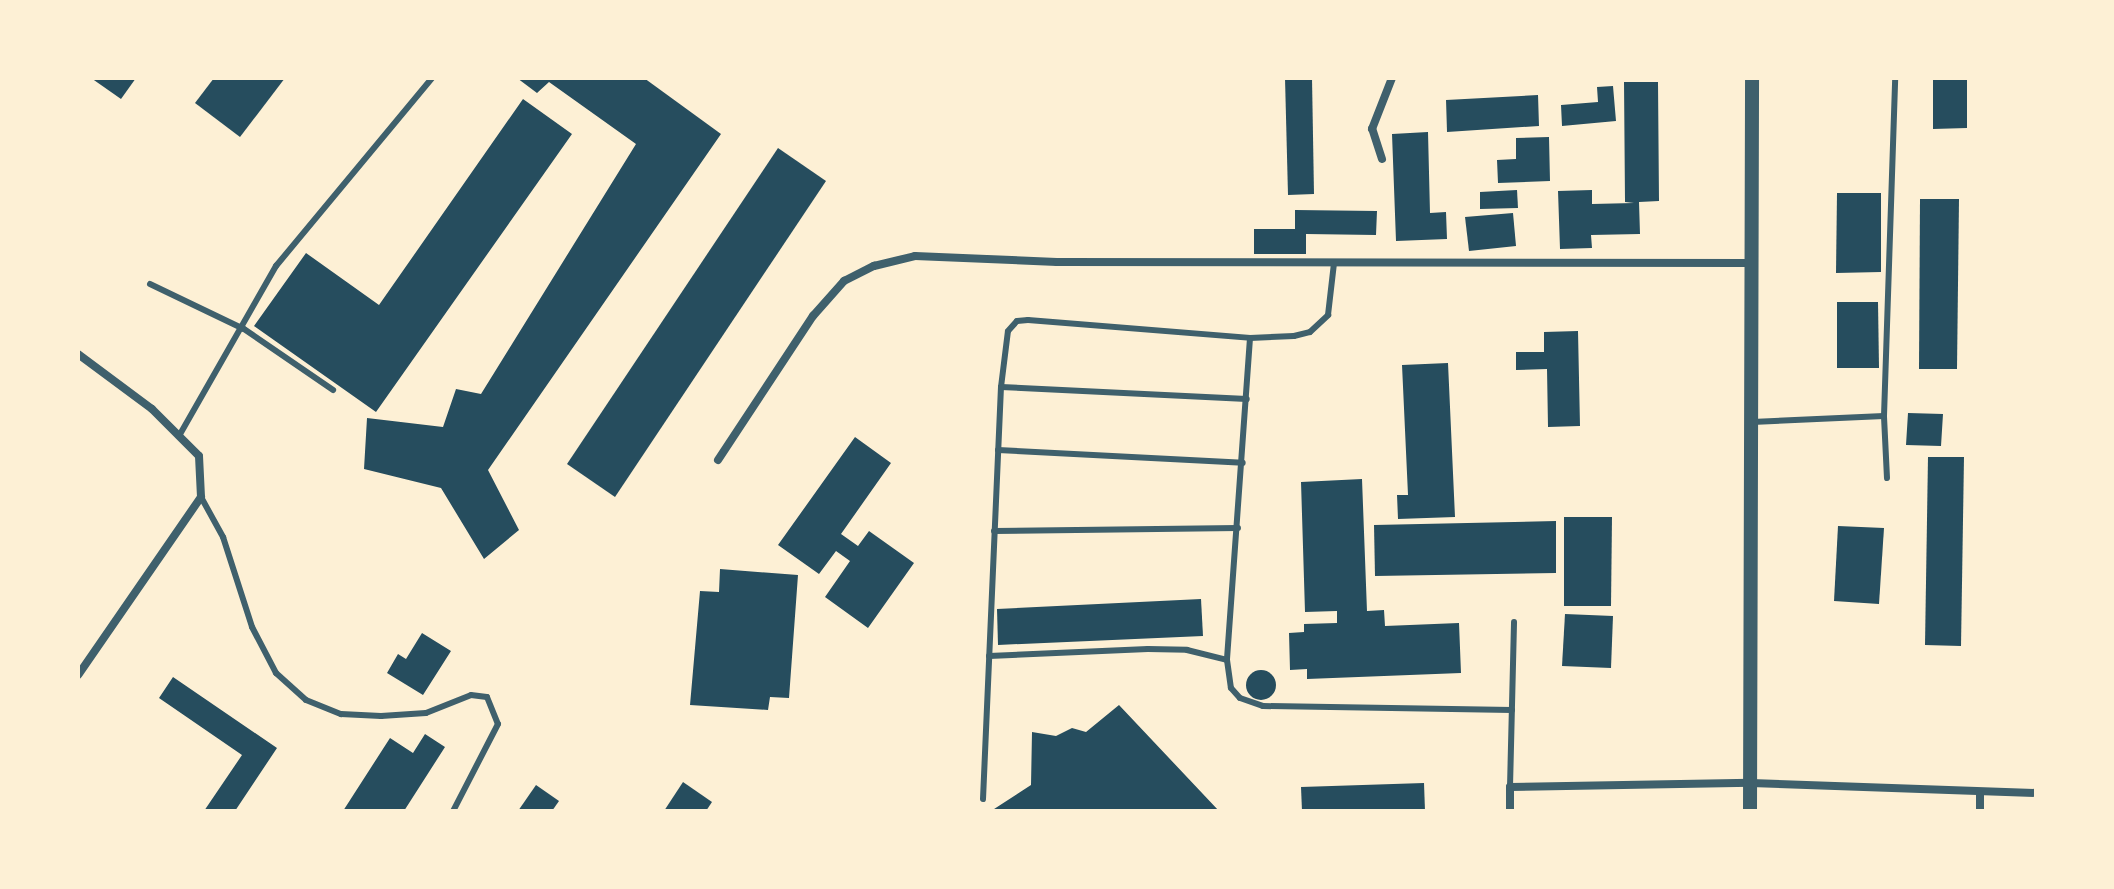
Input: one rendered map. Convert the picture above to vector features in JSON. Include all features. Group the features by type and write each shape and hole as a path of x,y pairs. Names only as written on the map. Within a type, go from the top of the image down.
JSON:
{"street":[{"path":"1382,159 1372,129 1392,78"},
{"path":"1750,811 1752,78"},
{"path":"718,460 813,316 844,281 874,266 915,256 1057,262 1752,263"},
{"path":"78,354 179,436 199,456 201,497 78,675"},
{"path":"1510,811 1510,787 1751,783 1980,795 2036,793"},
{"path":"1980,795 1980,811"}],"lane":[{"path":"179,436 244,329 276,266 432,78"},
{"path":"1887,478 1884,416 1895,78"},
{"path":"983,799 1001,387 1006,338 1021,320 1250,338 1294,336 1317,327 1331,307 1334,263"},
{"path":"150,284 244,329 333,390"},
{"path":"1250,338 1227,660 1231,688 1258,705 1512,710"},
{"path":"1001,387 1247,399"},
{"path":"1750,422 1884,416"},
{"path":"998,450 1243,463"},
{"path":"201,497 223,537 252,627 276,673 306,700 341,714 381,716 426,713 471,695 487,697 498,724 453,811"},
{"path":"994,531 1238,528"},
{"path":"1510,787 1514,622"},
{"path":"989,656 1148,649 1187,650 1227,660"}],"building":[{"path":"91,78 136,78 121,99"},
{"path":"214,78 285,78 240,137 195,103"},
{"path":"517,78 644,78 721,134 488,470 519,530 484,559 441,488 364,469 367,418 443,427 456,389 481,394 636,144 549,82 537,93"},
{"path":"1285,78 1312,78 1314,194 1288,195"},
{"path":"1933,78 1967,78 1967,128 1933,129"},
{"path":"1624,82 1658,82 1659,201 1639,202 1640,234 1591,235 1592,248 1560,249 1558,191 1592,190 1592,204 1634,203 1625,202"},
{"path":"1613,86 1616,121 1562,126 1561,105 1598,102 1597,87"},
{"path":"1538,95 1539,126 1447,132 1446,100"},
{"path":"523,99 572,134 376,412 254,326 306,253 379,305"},
{"path":"1428,132 1430,213 1446,212 1447,239 1396,241 1392,134"},
{"path":"1549,137 1550,181 1498,183 1497,160 1516,159 1516,138"},
{"path":"778,148 826,181 615,497 567,464"},
{"path":"1517,190 1518,208 1480,209 1480,192"},
{"path":"1837,193 1881,193 1881,272 1836,273"},
{"path":"1920,199 1959,199 1957,369 1919,369"},
{"path":"1295,210 1377,211 1376,235 1306,234 1306,254 1254,254 1254,229 1295,229"},
{"path":"1513,213 1516,246 1469,251 1465,217"},
{"path":"1837,302 1878,302 1879,368 1837,368"},
{"path":"1578,331 1580,426 1548,427 1547,369 1516,370 1516,352 1544,352 1544,332"},
{"path":"1448,363 1455,517 1398,519 1397,495 1408,495 1402,365"},
{"path":"1908,413 1943,414 1941,446 1906,445"},
{"path":"855,437 891,463 841,534 858,546 869,531 914,563 868,628 825,597 850,561 836,551 819,574 778,545"},
{"path":"1928,457 1964,457 1961,646 1925,645"},
{"path":"1362,479 1367,611 1384,610 1385,626 1459,623 1461,673 1307,679 1307,669 1290,670 1289,633 1304,632 1304,624 1337,623 1337,611 1305,612 1301,482"},
{"path":"1564,517 1612,517 1611,606 1564,606"},
{"path":"1556,521 1556,573 1375,576 1374,525"},
{"path":"1838,526 1884,528 1879,604 1834,601"},
{"path":"720,569 798,575 789,698 770,697 768,710 690,705 700,591 719,592"},
{"path":"1201,599 1203,636 998,645 997,609"},
{"path":"1565,614 1613,616 1611,668 1562,666"},
{"path":"422,633 451,651 423,695 387,673 398,654 406,659"},
{"path":"1261,670 1267,671 1275,679 1275,691 1267,699 1261,700 1255,699 1247,691 1246,685 1247,679 1255,671"},
{"path":"173,677 277,748 235,811 204,811 242,755 159,698"},
{"path":"1119,705 1219,811 991,811 1031,785 1032,732 1056,736 1072,728 1086,732"},
{"path":"425,734 445,747 404,811 343,811 390,738 413,753"},
{"path":"683,782 712,802 706,811 664,811"},
{"path":"1424,783 1425,811 1302,811 1301,787"},
{"path":"536,785 559,801 552,811 518,811"}]}
